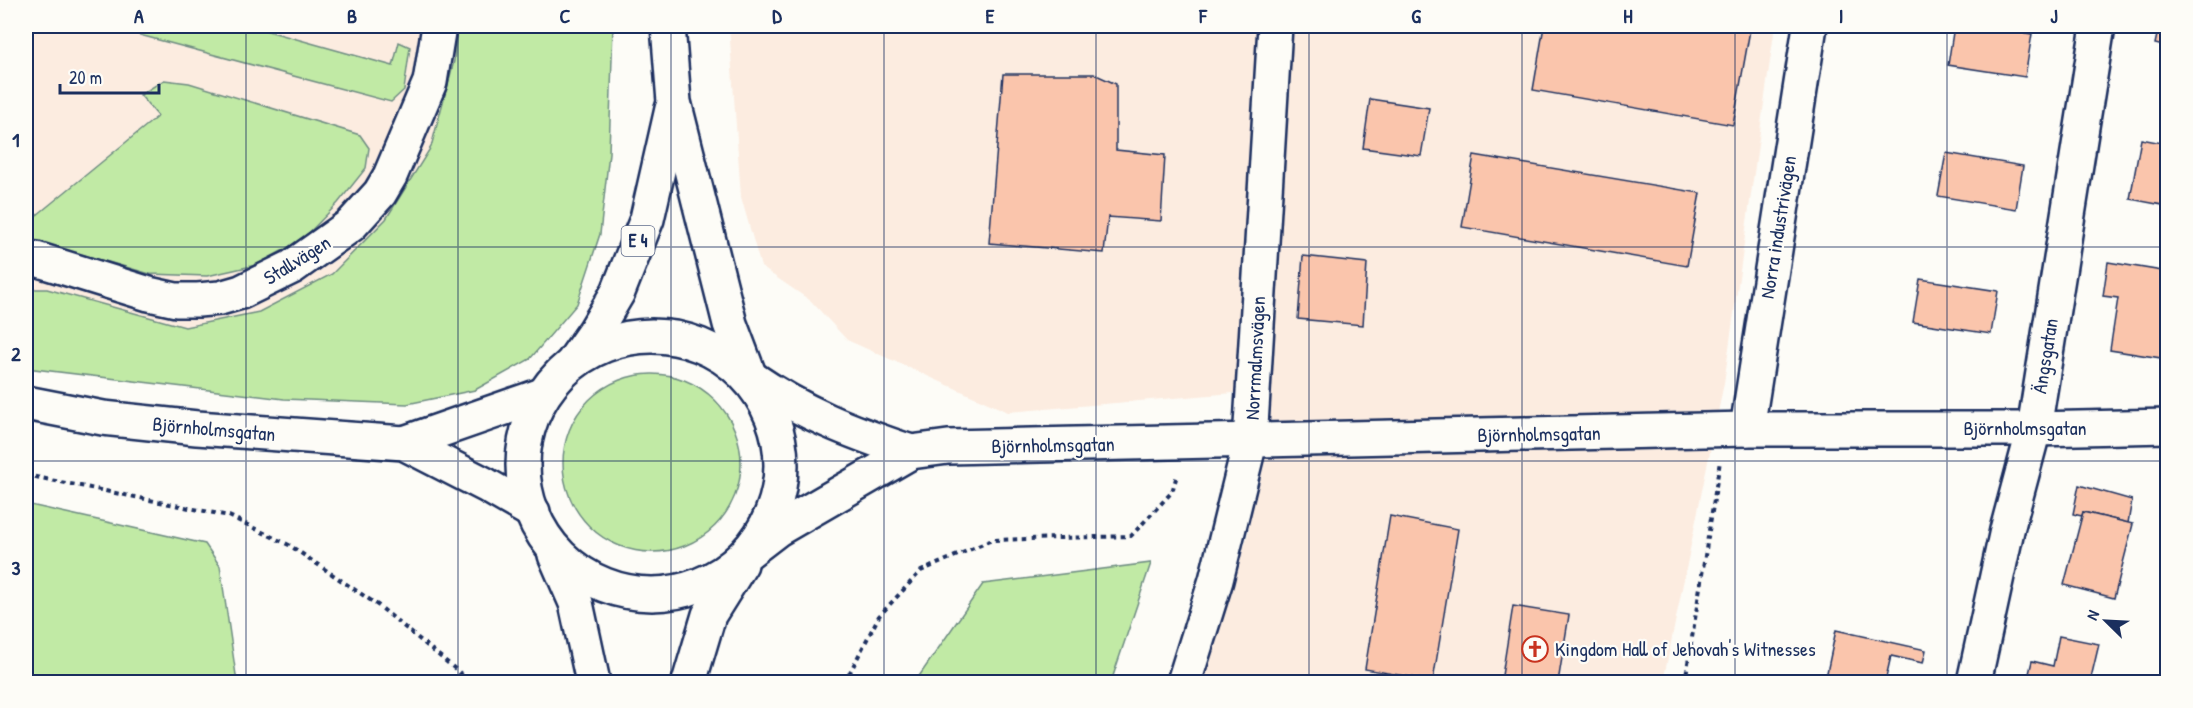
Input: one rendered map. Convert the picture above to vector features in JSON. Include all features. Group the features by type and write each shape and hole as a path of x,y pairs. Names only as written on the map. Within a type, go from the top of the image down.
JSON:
{"main road":[{"name":"Stallvägen","path":"26,258 36,259 148,294 187,300 220,298 241,292 292,267 351,225 380,193 390,176 430,82 439,26"},
{"name":"E 4","path":"668,26 674,102 724,303 750,377 766,401 779,430 782,466 777,495 765,525 709,615 689,682"},
{"name":"Norrmalmsvägen","path":"1184,682 1216,580 1251,442 1275,26"},
{"name":"Norra industrivägen","path":"1746,429 1809,26"},
{"name":"Ängsgatan","path":"1974,682 2007,530 2034,429 2098,26"},
{"name":"E 4","path":"593,682 576,603 553,550 533,513 525,490 520,451 526,424 542,395 570,366 596,331 618,292 647,219 674,102"},
{"name":"E 4","path":"570,366 597,348 632,339 666,338 694,343 726,357 750,377"},
{"name":"Björnholmsgatan","path":"750,377 781,398 817,417 844,429 911,452"},
{"name":"Björnholmsgatan","path":"26,404 103,418 197,429 404,443 542,395"},
{"name":"Björnholmsgatan","path":"748,552 778,529 911,452 948,447 1251,442 1746,429 2034,429 2168,426"},
{"name":"Björnholmsgatan","path":"404,443 486,485 533,513"},
{"name":"E 4","path":"553,550 581,573 614,588 652,596 687,590 722,573 748,552"}],"path":[{"path":"845,682 879,616 921,571 992,540 1131,536 1172,492 1186,443"},
{"path":"26,475 229,516 289,545 379,606 471,682"}],"shaded area":[{"path":"26,26 469,26 435,148 390,222 339,283 190,342 26,315"},
{"path":"729,26 1775,26 1724,383 1663,682 1203,682 1248,534 1269,390 1008,412 847,340 811,301 761,267 741,197"}],"green space":[{"path":"139,26 250,26 393,66 399,42 410,47 404,90 391,102 136,34"},
{"path":"457,26 613,26 609,153 600,234 577,304 530,359 475,390 407,404 284,399 26,368 26,289 47,289 185,327 259,312 332,274 386,219 431,147 454,61"},
{"path":"164,80 189,83 360,135 369,148 366,168 338,203 302,240 256,265 207,276 150,274 84,255 26,243 26,224 158,116 140,95"},
{"path":"652,374 669,375 686,380 715,400 735,429 740,446 740,480 735,497 715,526 686,546 669,551 652,552 635,551 618,546 589,526 569,497 564,480 563,463 564,446 569,429 589,400 618,380 635,375"},
{"path":"26,504 205,544 220,566 237,682 26,682"},
{"path":"1151,563 1111,682 915,682 983,584"}],"building":[{"path":"1544,26 1724,26 1750,30 1733,125 1533,90"},
{"path":"1954,26 1978,26 2032,34 2025,77 1948,65"},
{"path":"2159,26 2168,26 2168,47 2155,44"},
{"path":"1003,74 1094,74 1116,84 1116,150 1165,155 1161,221 1108,217 1104,253 989,243"},
{"path":"1370,99 1429,108 1421,156 1363,148"},
{"path":"2141,139 2168,144 2168,206 2130,199"},
{"path":"1946,153 2023,166 2016,209 1938,196"},
{"path":"1474,155 1700,193 1687,266 1462,227"},
{"path":"1303,256 1367,263 1363,325 1298,319"},
{"path":"2108,262 2168,272 2168,359 2110,350 2118,298 2103,296"},
{"path":"1920,279 1998,291 1991,334 1913,322"},
{"path":"2079,485 2132,500 2128,523 2083,512 2082,516 2073,514"},
{"path":"2083,512 2133,524 2114,598 2064,585"},
{"path":"1390,516 1458,529 1433,681 1365,669"},
{"name":"Kingdom Hall of Jehovah's Witnesses","path":"1513,606 1569,615 1558,682 1501,682"},
{"path":"1836,630 1926,650 1923,663 1891,656 1885,682 1825,682"},
{"path":"2059,636 2099,644 2090,682 2027,682 2032,661 2053,666"}],"place":[{"name":"Kingdom Hall of Jehovah's Witnesses","path":"1535,649"}]}
